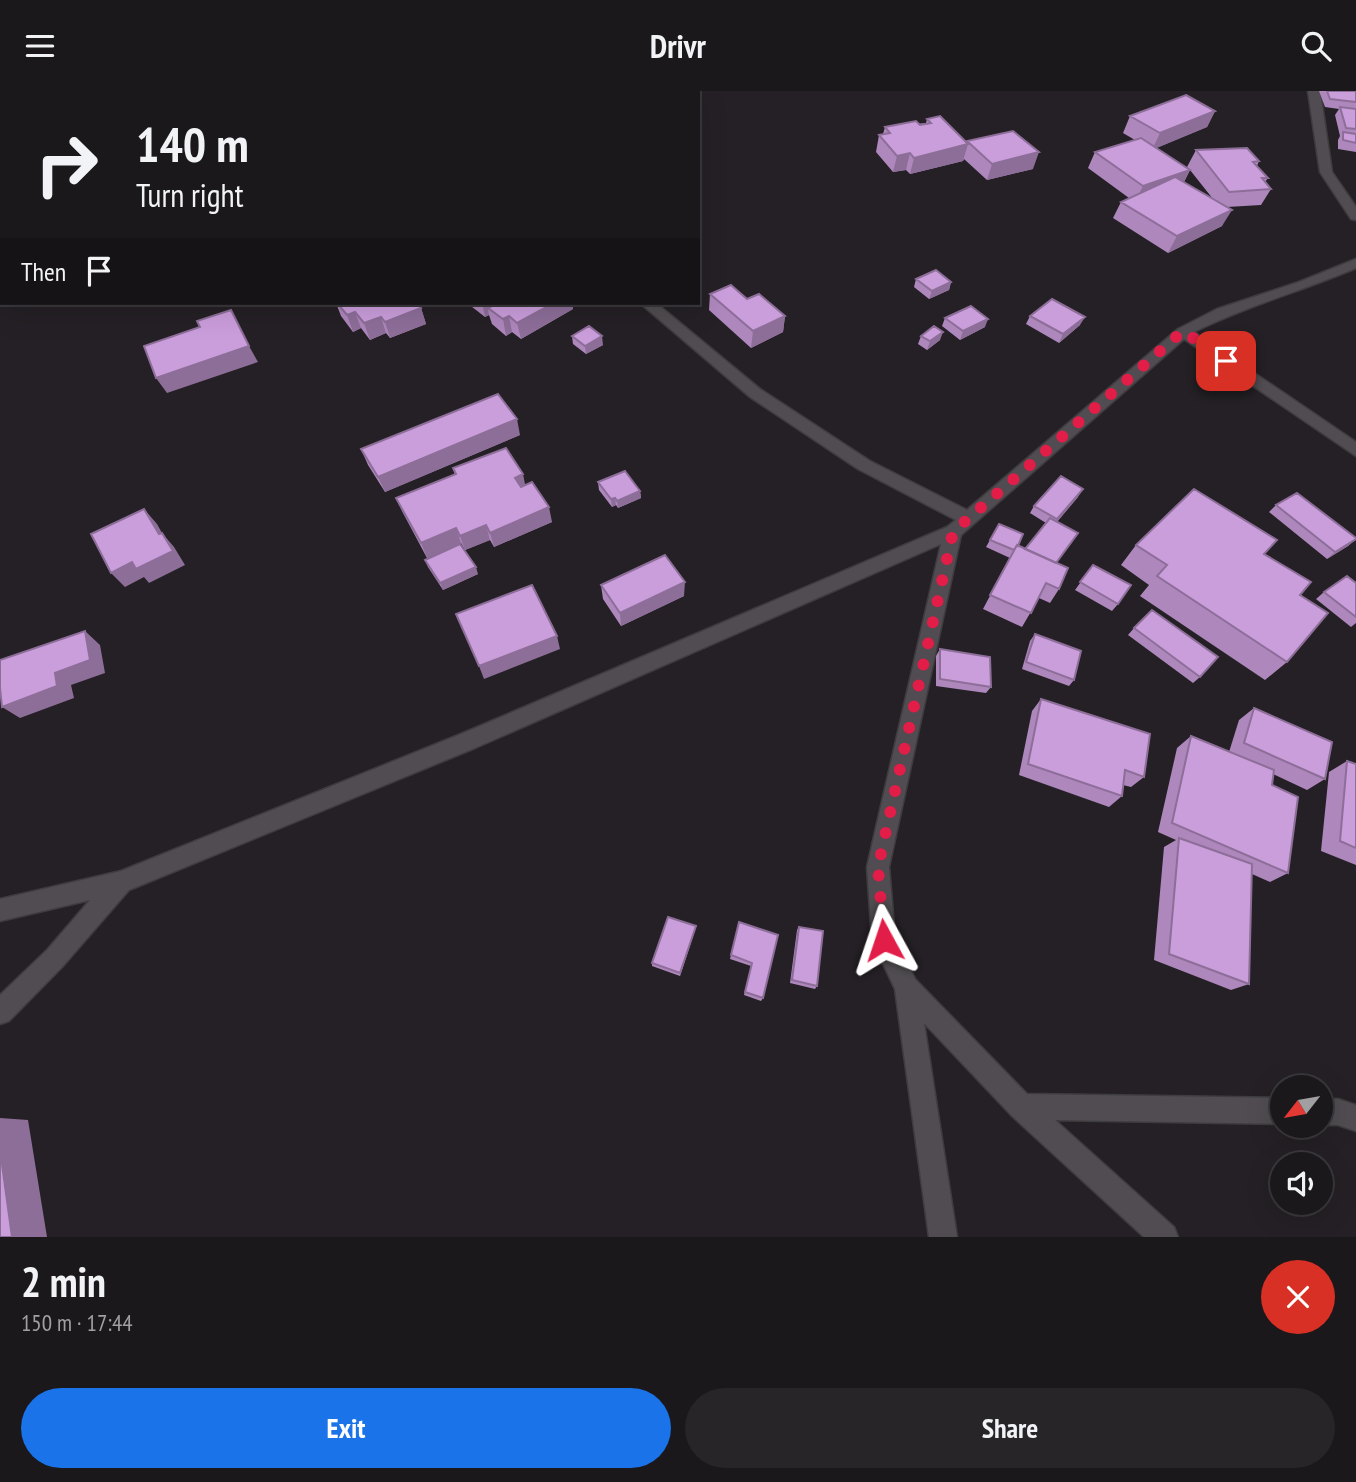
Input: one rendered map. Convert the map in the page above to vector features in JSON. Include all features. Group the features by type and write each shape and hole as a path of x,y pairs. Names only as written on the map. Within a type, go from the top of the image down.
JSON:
{"street":[{"path":"1314,91 1326,172 1356,216"},
{"path":"0,910 121,882 468,741 960,525 1183,331 1222,312 1304,285 1356,263"},
{"path":"649,305 755,393 960,525"},
{"path":"1183,331 1356,450"},
{"path":"960,525 878,867 884,940 907,987 1021,1107 1164,1237"},
{"path":"0,1012 55,958 121,882"},
{"path":"907,987 943,1237"},
{"path":"1021,1107 1270,1111"},
{"path":"1334,1112 1356,1118"}],"building":[{"path":"1327,91 1356,91 1356,102 1330,99"},
{"path":"1186,95 1215,111 1160,133 1130,116"},
{"path":"1340,107 1356,109 1356,129 1346,128"},
{"path":"940,116 968,144 914,158 910,153 897,156 879,135 890,133 885,127 916,121 920,125 931,123 927,119"},
{"path":"1013,131 1039,152 992,164 967,141"},
{"path":"1343,132 1356,134 1356,143 1343,140"},
{"path":"1141,138 1190,170 1143,186 1095,152"},
{"path":"1247,148 1259,161 1253,162 1268,178 1262,178 1271,189 1229,192 1196,150"},
{"path":"1175,177 1232,210 1177,236 1121,202"},
{"path":"936,270 951,282 932,291 916,279"},
{"path":"731,285 747,299 759,294 785,316 753,331 710,294"},
{"path":"1052,299 1085,317 1063,334 1030,316"},
{"path":"339,305 419,305 421,308 385,322 381,317 364,323 355,312 347,315"},
{"path":"494,305 550,305 517,323 509,316 503,319 488,308"},
{"path":"971,306 988,319 963,331 945,318"},
{"path":"231,310 249,346 156,378 144,346 200,327 197,321"},
{"path":"589,326 602,336 585,346 572,336"},
{"path":"934,326 943,332 930,341 921,336"},
{"path":"498,394 517,419 378,477 361,449"},
{"path":"506,448 523,474 515,478 521,487 532,482 549,507 490,533 486,525 460,536 456,528 421,543 396,498 456,474 453,468"},
{"path":"625,471 640,491 617,501 615,498 611,499 598,482"},
{"path":"1061,476 1083,489 1057,519 1034,506"},
{"path":"1194,489 1277,540 1264,554 1311,582 1300,595 1328,613 1287,662 1157,576 1167,565 1136,545"},
{"path":"1297,493 1356,539 1335,552 1276,505"},
{"path":"144,509 173,551 136,569 132,562 111,573 91,534"},
{"path":"1050,518 1078,533 1056,563 1025,549"},
{"path":"999,524 1023,534 1014,550 990,540"},
{"path":"460,544 476,567 440,583 425,560"},
{"path":"1017,545 1068,568 1059,589 1046,583 1031,613 990,595"},
{"path":"665,555 685,582 620,613 601,585"},
{"path":"1093,565 1131,585 1118,604 1080,582"},
{"path":"1347,576 1356,583 1356,617 1324,592"},
{"path":"532,585 557,636 479,666 456,614"},
{"path":"1152,610 1218,657 1200,677 1134,628"},
{"path":"85,631 90,660 55,673 57,686 2,707 0,660"},
{"path":"1035,634 1081,651 1074,680 1026,662"},
{"path":"940,649 990,657 991,687 940,679"},
{"path":"1041,699 1150,734 1144,777 1125,770 1122,796 1028,764"},
{"path":"1254,708 1332,742 1325,779 1244,743"},
{"path":"1191,736 1274,770 1272,785 1298,797 1288,873 1172,823"},
{"path":"1347,761 1356,764 1356,848 1340,841"},
{"path":"1179,838 1252,864 1249,984 1169,954"},
{"path":"668,917 696,926 680,973 652,963"},
{"path":"739,922 778,935 763,998 745,992 752,963 731,955"},
{"path":"799,927 823,931 817,986 792,980"},
{"path":"0,1150 12,1237 0,1237"}],"route":[{"path":"884,940 878,867 953,532 1183,331 1226,361"}]}
